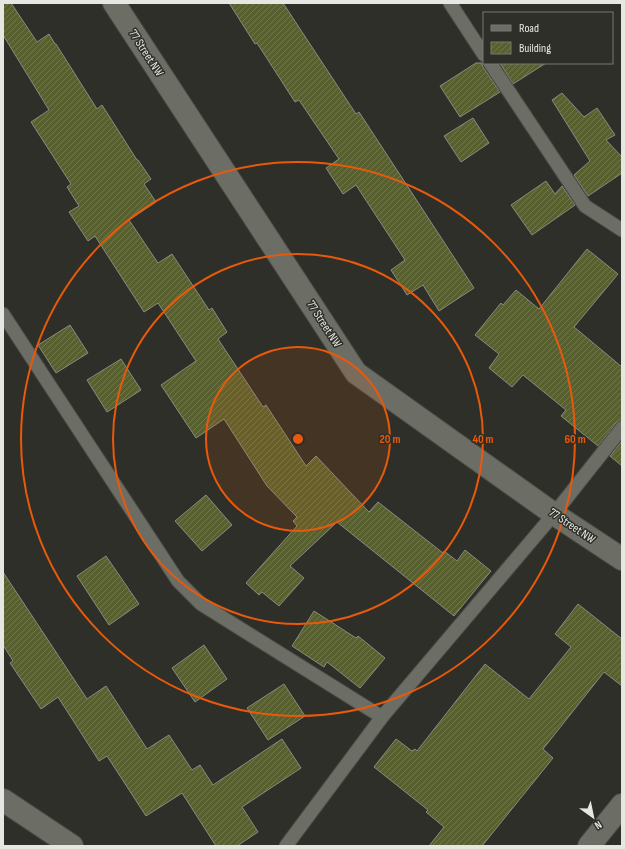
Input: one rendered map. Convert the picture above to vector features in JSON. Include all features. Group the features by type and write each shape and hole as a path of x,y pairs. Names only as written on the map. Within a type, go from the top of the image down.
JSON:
{"street":[{"name":"77 Street NW","path":"114,3 356,373 554,514 622,559"},
{"path":"3,800 72,846"},
{"path":"589,846 622,805"}],"lane":[{"path":"450,3 483,52"},
{"path":"491,64 585,206 622,230"},
{"path":"3,314 178,581 201,604 382,717"},
{"path":"286,846 382,717 554,514 622,428"}],"building":[{"path":"3,3 11,3 37,42 49,34 97,109 102,105 151,179 144,184 156,202 129,220 158,263 172,254 209,310 212,308 227,332 218,339 263,407 266,405 306,466 316,456 369,512 378,502 443,553 444,551 457,561 465,550 491,571 454,616 337,522 290,566 304,578 279,606 262,592 259,595 246,583 297,526 293,521 297,517 267,486 224,419 196,438 161,385 196,361 158,303 144,312 95,236 88,241 69,212 79,206 67,187 71,184 31,122 49,110 3,35"},
{"path":"229,3 283,3 356,114 359,112 474,288 439,311 423,285 407,295 391,270 405,260 356,185 343,194 326,168 339,159 299,100 295,102"},
{"path":"476,63 482,63 483,67 500,92 460,117 440,86"},
{"path":"501,64 544,64 513,84"},
{"path":"562,93 584,117 597,108 615,135 606,140 622,157 622,173 588,196 574,175 590,161 552,100"},
{"path":"473,118 489,143 461,162 444,136"},
{"path":"546,181 555,194 562,186 575,205 532,235 511,205"},
{"path":"587,249 618,274 574,327 622,367 622,420 616,423 598,446 561,416 566,410 523,375 512,387 489,368 499,354 475,335 501,303 503,305 516,290 539,309"},
{"path":"70,325 88,353 56,373 38,345"},
{"path":"121,359 141,390 107,412 87,380"},
{"path":"622,441 622,466 610,456"},
{"path":"206,495 232,525 202,551 175,521"},
{"path":"106,556 139,604 109,625 77,576"},
{"path":"3,572 87,699 106,686 147,749 169,735 192,770 200,765 213,785 282,739 301,768 242,807 258,832 237,846 216,846 182,793 146,816 107,756 99,761 58,697 41,709 10,663 13,661 3,645"},
{"path":"578,604 622,639 622,686 604,672 543,749 553,758 482,846 429,846 444,827 426,812 428,810 374,767 396,739 412,751 415,749 417,751 485,664 529,699 571,647 555,634"},
{"path":"314,611 356,638 358,636 385,658 360,688 327,662 324,667 292,646"},
{"path":"204,645 227,679 195,702 172,668"},
{"path":"284,684 305,716 268,740 247,708"}]}
